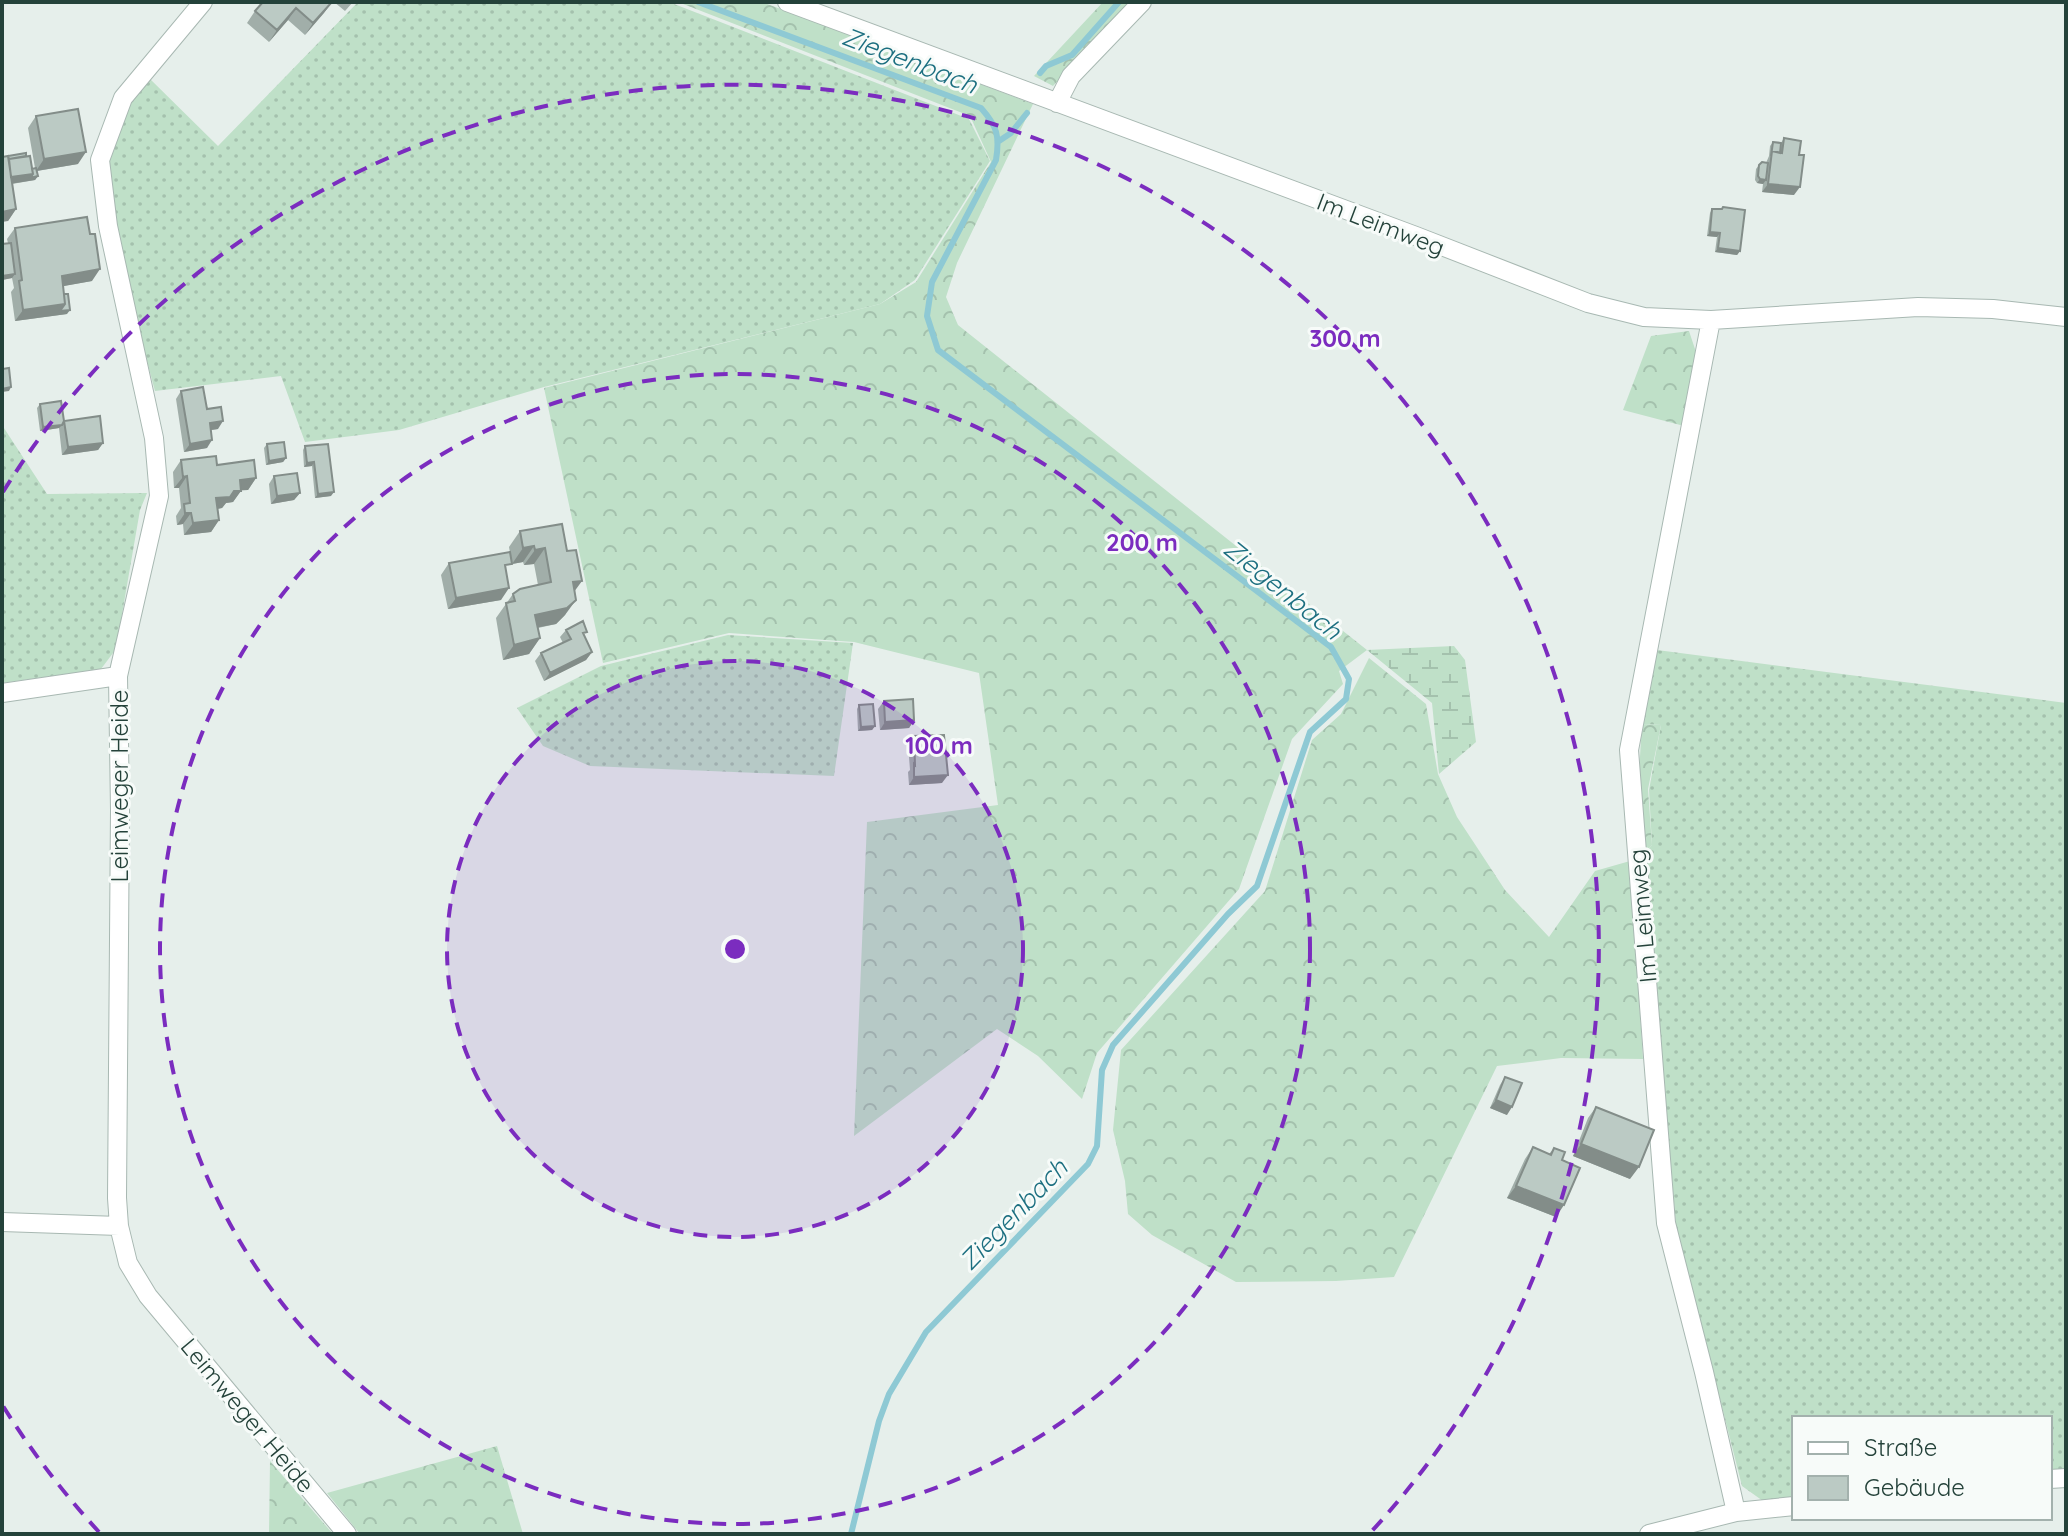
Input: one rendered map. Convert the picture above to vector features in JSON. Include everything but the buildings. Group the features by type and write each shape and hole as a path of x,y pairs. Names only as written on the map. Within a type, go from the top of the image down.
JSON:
{"street":[{"name":"Leimweger Heide","path":"203,2 123,98 100,160 108,226 154,438 159,496 118,676 119,1226 128,1263 148,1296 347,1534"},
{"name":"Im Leimweg","path":"787,2 1588,303 1644,317 1711,320 1918,307 1993,309 2066,317"},
{"path":"1057,103 1071,76 1142,2"},
{"name":"Im Leimweg","path":"1711,320 1629,750 1666,1223 1736,1512"},
{"path":"2,693 118,676"},
{"path":"2,1222 119,1226"},
{"path":"1649,1534 1736,1512 1792,1506"}],"green space":[{"path":"358,2 669,2 969,119 990,161 915,280 880,304 544,387 399,430 305,442 281,376 155,391 113,233 108,163 127,99 148,77 218,146"},
{"path":"678,2 762,2 1033,104 957,263 946,297 958,325 1367,650 1339,671 1343,684 1292,739 1239,889 1097,1053 1082,1099 1038,1056 997,1029 854,1136 867,822 998,805 979,673 854,642 729,633 603,663 544,388 880,304 916,282 991,162 970,116"},
{"path":"1103,2 1131,2 1053,86 1034,76"},
{"path":"1689,331 1697,355 1684,426 1623,410 1651,336"},
{"path":"2,425 47,494 147,493 140,510 116,649 101,669 2,683"},
{"path":"728,635 853,643 834,776 590,766 543,746 517,708 601,666"},
{"path":"1454,646 1465,660 1476,742 1439,774 1432,703 1367,650"},
{"path":"1657,650 2066,703 2066,1470 2052,1472 2052,1416 1792,1416 1792,1498 1763,1501 1742,1486 1676,1225 1644,853 1652,845 1649,790 1661,725 1642,724"},
{"path":"1369,658 1426,704 1438,774 1457,817 1505,890 1549,937 1595,871 1630,861 1643,1059 1561,1058 1497,1066 1394,1277 1236,1282 1152,1235 1128,1214 1125,1181 1113,1130 1121,1050 1265,891 1312,740 1341,714"},
{"path":"1642,724 1661,725 1648,789 1652,845 1644,853 1638,789"},
{"path":"497,1446 523,1534 360,1534 327,1493"},
{"path":"270,1461 333,1534 269,1534"}],"waterway":[{"name":"Ziegenbach","path":"698,2 981,108 996,132 996,160 932,282 927,316 938,350 1331,647 1349,679 1346,699 1310,732 1257,886 1228,914 1113,1045 1102,1070 1097,1146 1088,1164 926,1332 889,1394 879,1421 851,1534"},
{"path":"1040,73 1046,66 1072,55 1119,2"},
{"path":"999,141 1011,133 1027,113"}]}
